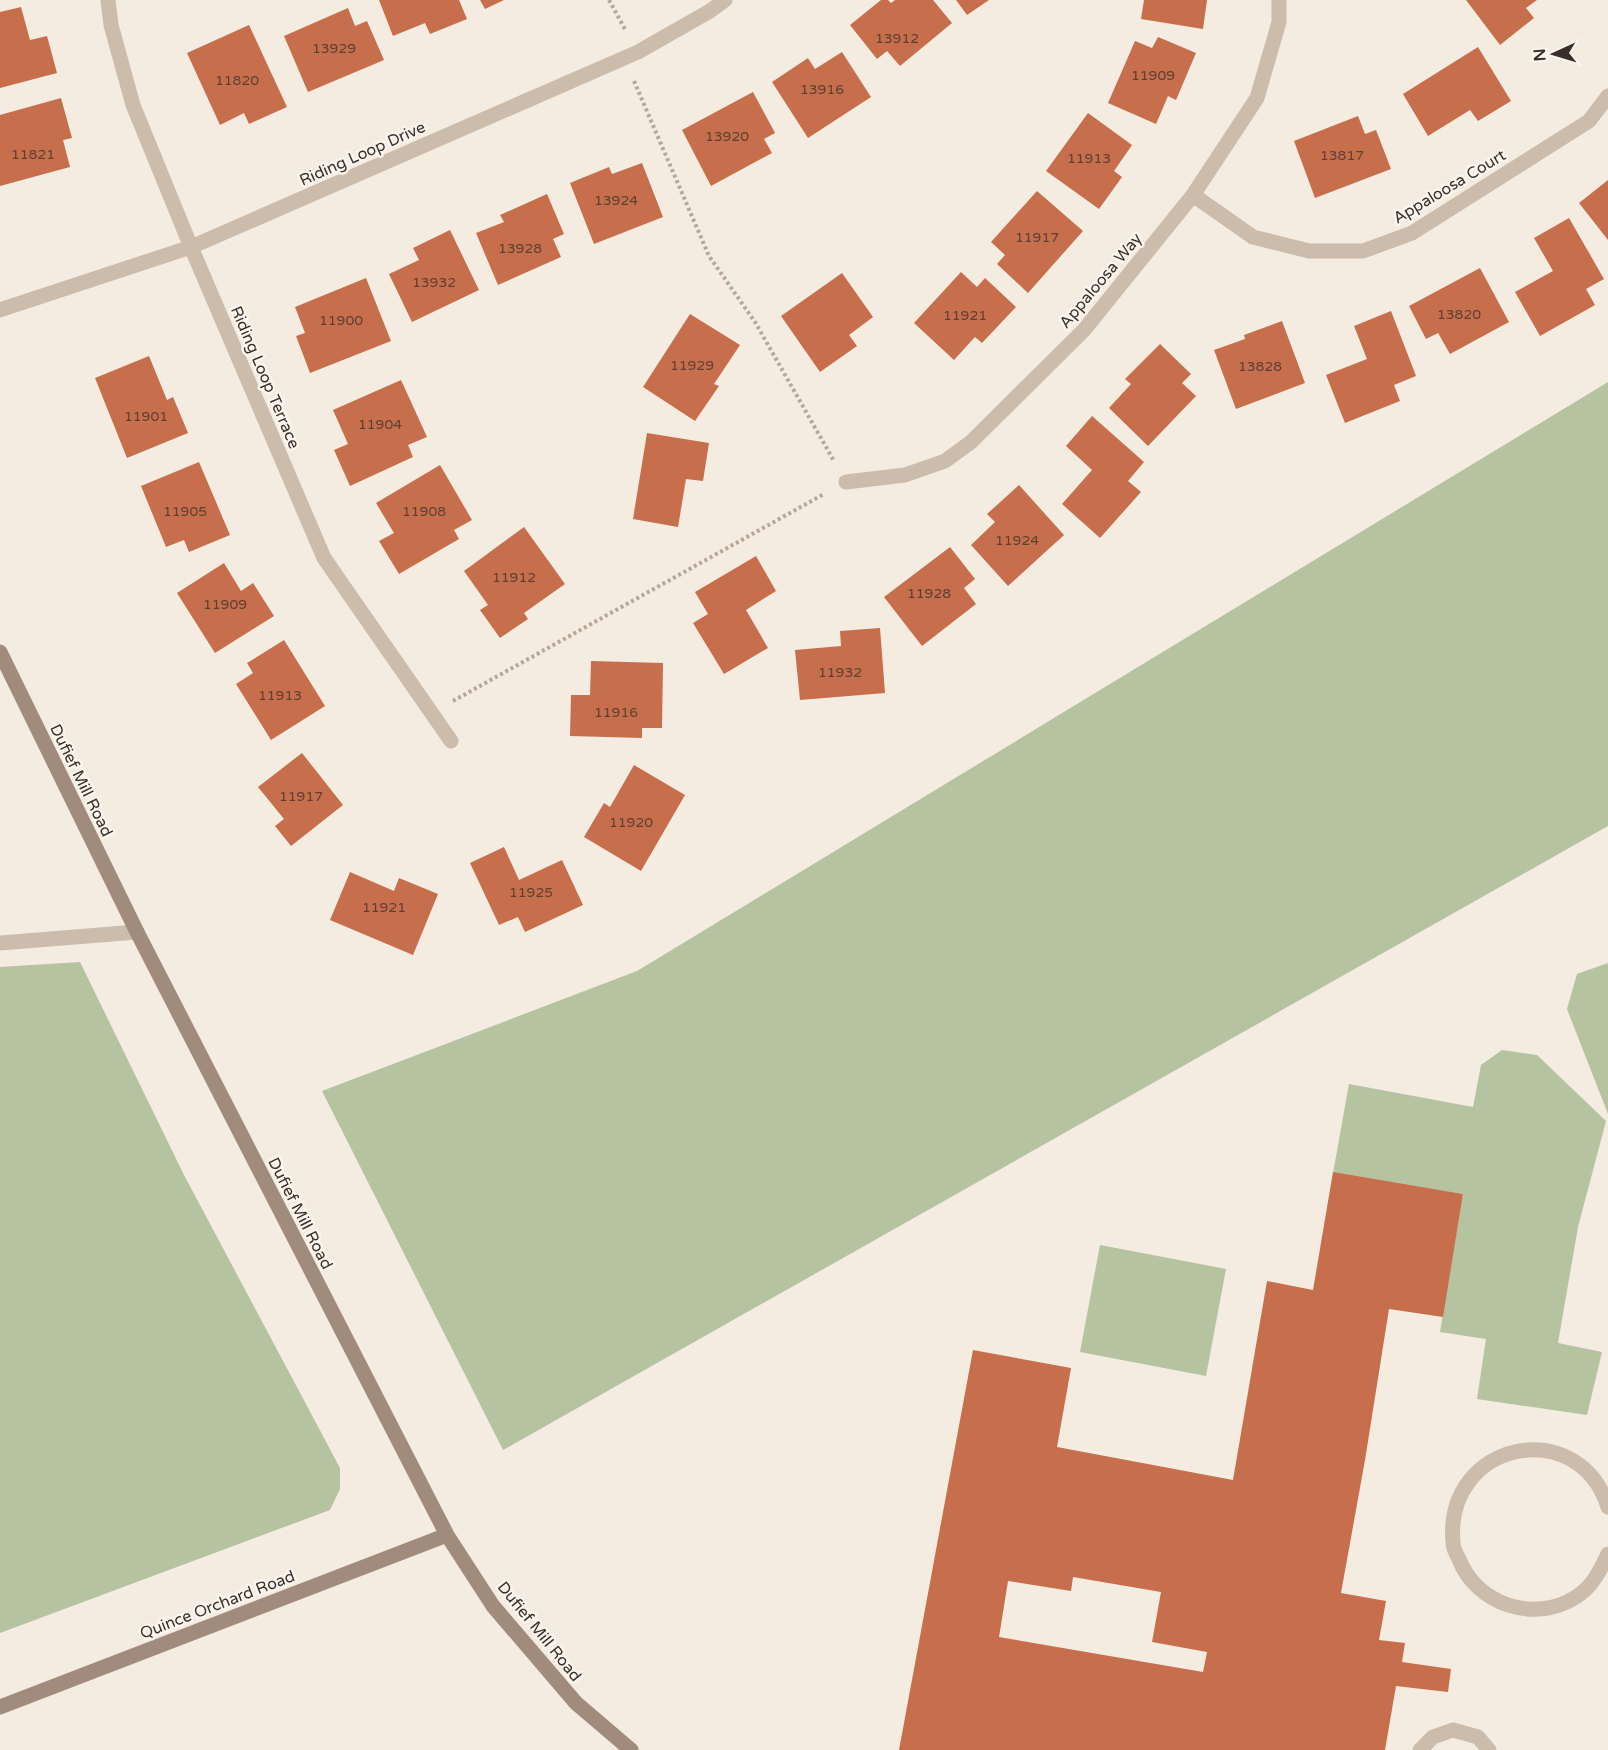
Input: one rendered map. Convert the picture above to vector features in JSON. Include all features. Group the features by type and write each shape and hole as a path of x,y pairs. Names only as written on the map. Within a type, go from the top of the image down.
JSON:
{"main road":[{"name":"Dufief Mill Road","path":"0,651 137,932 447,1535 493,1606 576,1703 631,1750"},
{"name":"Quince Orchard Road","path":"0,1707 447,1535"}],"street":[{"name":"Riding Loop Terrace","path":"108,0 111,25 133,105 324,558 451,741"},
{"name":"Riding Loop Drive","path":"0,310 191,247 631,55 710,11 725,0"},
{"name":"Appaloosa Way","path":"846,482 905,475 945,461 971,442 1084,330 1193,195 1257,98 1279,22 1279,0"},
{"name":"Appaloosa Court","path":"1193,195 1253,237 1309,251 1363,251 1412,233 1589,121 1608,96"},
{"path":"0,943 137,932"},
{"path":"1608,1507 1603,1491 1584,1467 1554,1452 1521,1449 1491,1460 1466,1482 1453,1512 1453,1544 1464,1574 1487,1597 1516,1609 1548,1609 1576,1597 1597,1577 1608,1554"},
{"path":"1420,1750 1433,1737 1453,1731 1478,1737 1489,1750"}],"path":[{"path":"432,713 846,482 755,322 710,256 609,0"}],"green space":[{"path":"1608,382 1608,826 503,1450 322,1091 637,971"},
{"path":"80,962 184,1175 340,1468 340,1489 330,1510 0,1633 0,967"},
{"path":"1608,963 1608,1114 1567,1009 1577,974"},
{"path":"1502,1050 1537,1055 1606,1121 1578,1227 1558,1343 1602,1352 1587,1415 1477,1399 1486,1339 1440,1332 1463,1194 1333,1173 1349,1084 1473,1107 1481,1065"},
{"path":"1100,1245 1226,1269 1206,1376 1080,1352"}],"building":[{"path":"379,0 459,0 467,19 430,34 425,23 393,36"},
{"path":"480,0 504,0 485,9"},
{"path":"881,0 888,0 891,3 895,0 933,0 952,23 900,66 887,51 877,59 850,25"},
{"path":"956,0 989,0 967,15"},
{"path":"1144,0 1207,0 1203,29 1141,19"},
{"path":"1466,0 1537,0 1526,8 1534,18 1500,45"},
{"path":"21,7 30,40 47,36 57,73 0,88 0,12"},
{"path":"348,8 355,26 367,21 384,60 308,92 284,36"},
{"path":"249,25 287,107 249,124 244,113 220,125 187,53"},
{"path":"1158,37 1196,53 1176,100 1168,96 1156,124 1108,103 1135,41 1152,48"},
{"path":"1478,47 1511,101 1478,121 1470,110 1428,136 1403,94"},
{"path":"842,52 871,97 808,138 772,82 808,58 815,69"},
{"path":"753,92 775,133 764,139 772,153 711,186 682,130"},
{"path":"61,98 72,138 63,140 70,167 0,186 0,115"},
{"path":"1088,113 1132,145 1114,171 1122,177 1099,209 1046,171"},
{"path":"1358,116 1365,134 1376,130 1391,169 1315,198 1294,141"},
{"path":"642,163 663,217 594,244 570,183 609,167 612,174"},
{"path":"1608,180 1608,240 1579,203"},
{"path":"1037,191 1083,231 1028,293 997,264 1005,255 991,242"},
{"path":"547,194 564,234 553,239 561,257 498,285 476,233 504,222 500,215"},
{"path":"1569,218 1604,279 1586,289 1595,305 1540,336 1515,292 1553,271 1534,238"},
{"path":"450,230 479,290 412,322 389,274 419,260 413,248"},
{"path":"1480,268 1509,322 1450,354 1438,333 1426,339 1409,306"},
{"path":"961,272 977,287 985,278 1016,307 982,343 975,337 954,360 914,323"},
{"path":"842,273 873,317 849,335 857,346 820,372 781,316"},
{"path":"366,278 391,341 310,373 296,336 305,333 295,307"},
{"path":"1391,311 1416,376 1394,385 1400,401 1345,423 1326,375 1367,359 1354,326"},
{"path":"690,314 740,345 714,384 719,386 695,421 643,387"},
{"path":"1282,321 1305,383 1236,409 1214,350 1245,339 1244,335"},
{"path":"1160,344 1191,374 1182,383 1196,396 1148,446 1109,408 1131,384 1125,379"},
{"path":"149,356 167,400 173,397 188,433 127,458 95,378"},
{"path":"401,380 427,437 408,445 413,457 350,486 334,450 348,444 333,410"},
{"path":"1092,416 1144,462 1128,481 1141,492 1100,538 1062,504 1092,470 1066,446"},
{"path":"647,433 709,443 703,481 686,479 678,527 633,519"},
{"path":"199,462 230,535 189,552 184,540 166,547 141,486"},
{"path":"440,465 472,520 454,530 459,539 399,574 379,541 394,533 376,503"},
{"path":"1019,485 1064,535 1008,586 971,545 995,522 987,514"},
{"path":"524,527 565,584 524,613 528,619 500,638 480,610 488,605 464,571"},
{"path":"950,547 975,579 964,588 976,604 922,646 884,597"},
{"path":"756,556 776,591 746,610 768,648 724,674 693,623 708,614 695,592"},
{"path":"224,563 241,591 253,583 274,616 215,653 177,593"},
{"path":"880,628 885,693 800,700 795,650 841,646 840,631"},
{"path":"284,640 325,706 271,740 236,684 253,673 247,663"},
{"path":"591,661 663,663 662,728 642,728 642,738 570,736 571,695 590,695"},
{"path":"302,753 343,805 291,846 275,826 284,819 258,787"},
{"path":"634,765 685,795 641,871 584,837 604,803 610,807"},
{"path":"504,847 519,880 562,860 583,905 525,932 518,917 499,925 470,863"},
{"path":"350,872 394,891 399,878 438,894 413,955 330,920"},
{"path":"1333,1172 1463,1194 1443,1317 1389,1309 1341,1593 1386,1601 1379,1640 1405,1643 1402,1662 1451,1669 1448,1692 1396,1686 1385,1750 899,1750 973,1350 1071,1368 1057,1447 1233,1480 1267,1281 1313,1290","holes":["1073,1577 1161,1592 1152,1642 1207,1652 1203,1672 999,1637 1008,1581 1071,1591"]}]}
